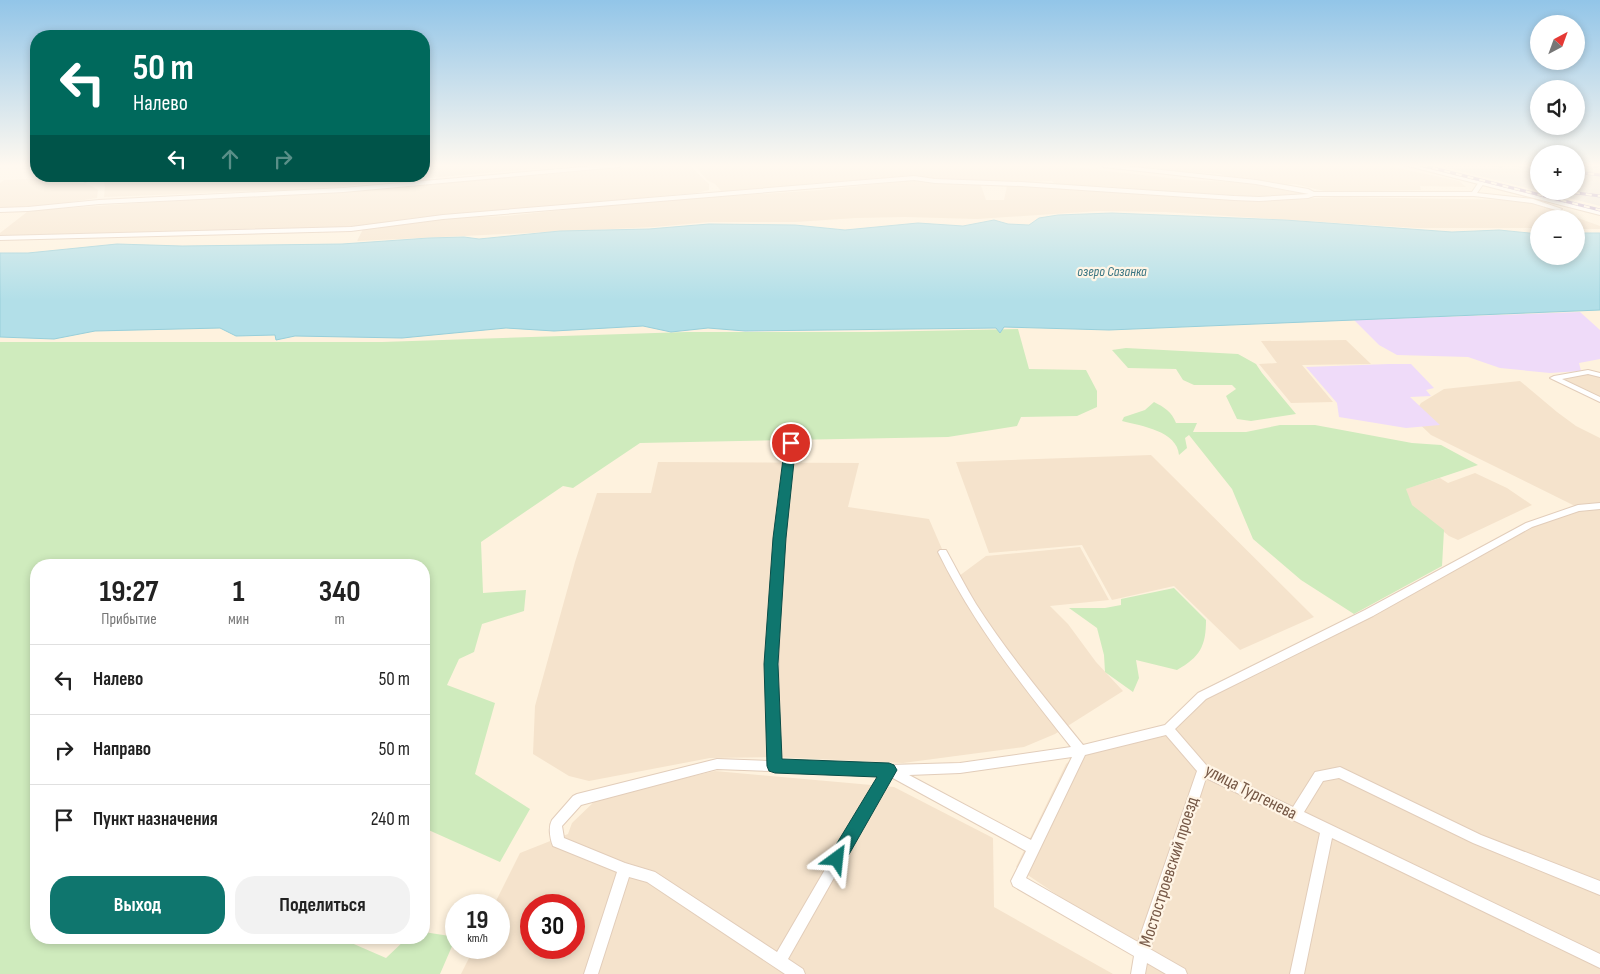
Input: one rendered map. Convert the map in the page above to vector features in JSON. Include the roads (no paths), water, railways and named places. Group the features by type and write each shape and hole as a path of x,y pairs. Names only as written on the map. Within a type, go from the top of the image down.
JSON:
{"street":[{"path":"0,238 351,230 442,217 521,210"},
{"path":"1600,375 1588,372 1554,378 1600,400"},
{"path":"775,766 771,664 780,538 791,443"},
{"path":"798,974 650,877 558,842 556,824 577,800 717,764 889,770 960,768 1081,751 1168,729 1202,696 1369,613 1529,525 1578,508 1600,506"},
{"path":"943,552 958,586 987,631 1081,751"},
{"name":"улица Тургенева","path":"1168,729 1202,770 1600,961"},
{"path":"1081,751 1018,881 1180,974"},
{"path":"889,770 1034,848"},
{"path":"780,962 889,770"},
{"name":"Мостостроевский проезд","path":"1138,974 1142,952 1202,770"},
{"path":"1295,815 1319,776 1340,772 1477,839 1600,888"},
{"path":"1297,974 1327,830"},
{"path":"591,974 625,869"}],"water":[{"name":"озеро Сазанка","path":"1112,213 1285,220 1452,232 1499,230 1530,233 1530,265 1585,265 1585,233 1600,233 1600,310 1109,330 1004,327 1000,333 996,328 745,331 708,328 671,332 643,326 554,331 506,328 402,338 295,336 276,340 275,335 236,336 220,328 95,331 54,339 0,337 0,253 28,253 117,244 182,246 342,244 429,238 464,237 479,239 560,231 649,229 709,224 795,225 845,230 918,223 963,226 994,220 1008,224 1029,225 1039,218 1058,215"}]}
